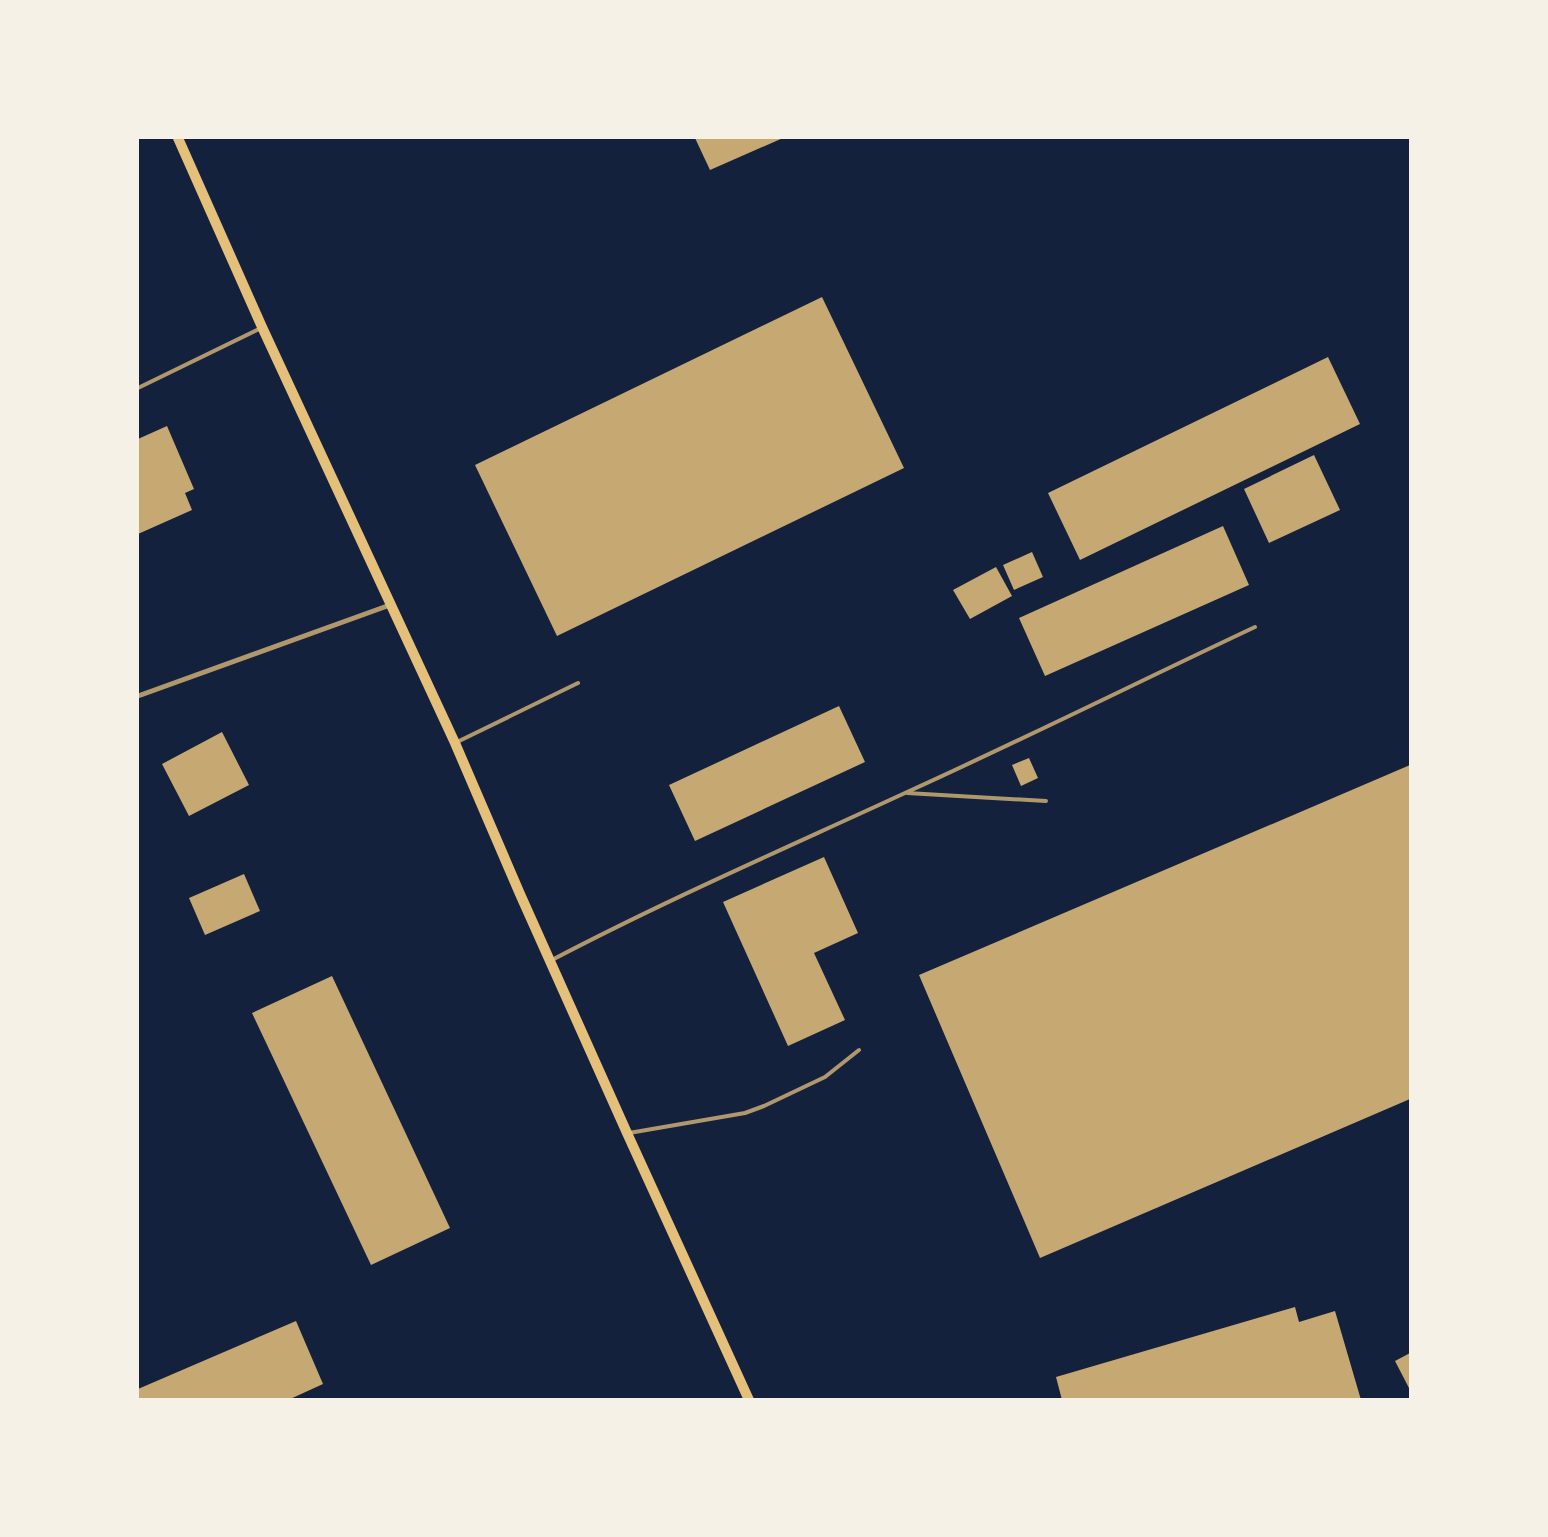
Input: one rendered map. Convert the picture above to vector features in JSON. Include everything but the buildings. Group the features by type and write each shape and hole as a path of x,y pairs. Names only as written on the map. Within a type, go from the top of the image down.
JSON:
{"main road":[{"path":"178,138 262,327 455,743 520,894 749,1400"}],"street":[{"path":"138,696 390,605"}],"lane":[{"path":"138,388 262,327"},
{"path":"550,960 646,912 905,793 1255,626"},
{"path":"455,743 578,683"},
{"path":"905,793 1046,802"},
{"path":"627,1133 745,1113 825,1077 859,1050"}]}
